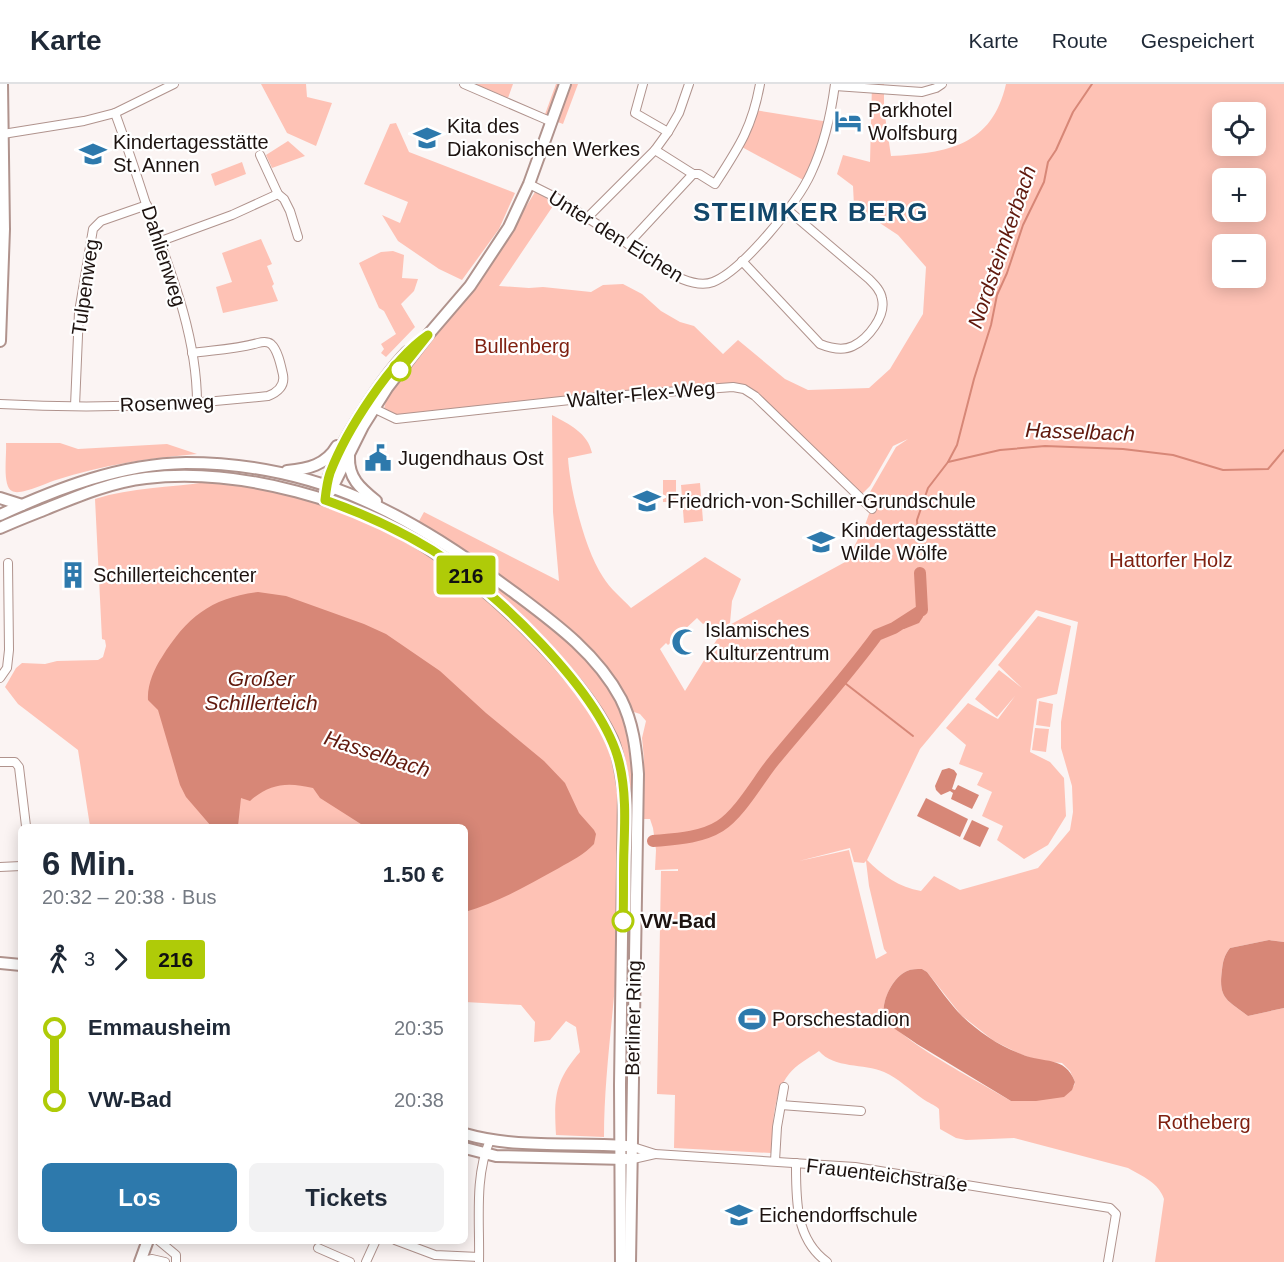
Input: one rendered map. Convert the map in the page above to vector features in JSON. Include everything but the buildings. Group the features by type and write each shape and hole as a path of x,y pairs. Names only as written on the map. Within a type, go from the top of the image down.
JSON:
{"main road":[{"path":"0,341 2,84"},
{"path":"325,500 330,486 392,367 414,344 428,335 456,303 509,227 530,184 565,84"},
{"path":"280,471 316,466 334,451 343,437 370,407"},
{"path":"330,486 330,473 356,422"},
{"path":"350,451 350,471 356,483 388,511"},
{"name":"Berliner Ring","path":"0,515 86,480 150,466 185,463 212,464 259,467 280,471 330,486 388,511 471,561 552,621 596,662 612,684 627,712 633,732 638,774 630,1262"},
{"name":"Berliner Ring","path":"0,528 76,496 111,485 147,478 233,480 287,489 325,500 392,528 423,545 480,587 517,620 556,660 597,714 612,740 620,762 624,792 621,1262"},
{"path":"0,498 22,505"},
{"path":"0,963 18,965"},
{"path":"468,1135 490,1140 522,1143 633,1147"},
{"path":"468,1149 496,1156 633,1159"},
{"path":"140,1262 147,1244"}],"street":[{"path":"3,134 84,122 115,113 174,84"},
{"path":"464,84 552,122"},
{"path":"643,84 634,113 668,132"},
{"path":"587,218 655,150 679,113 689,84"},
{"path":"655,150 693,174 699,174 715,184 740,146 751,122 760,84"},
{"path":"835,85 922,92 942,84"},
{"name":"Unter den Eichen","path":"530,184 682,279 694,284 711,283 724,276 742,261 789,211 807,182 823,144 835,85"},
{"name":"Dahlienweg","path":"115,113 179,299 192,353 197,403"},
{"path":"260,155 278,194 284,199 290,211 298,237"},
{"path":"628,244 693,174"},
{"path":"161,242 232,215 278,194"},
{"name":"Tulpenweg","path":"75,406 79,308 93,229 100,221 147,205"},
{"path":"742,261 820,344 834,348 847,348 864,337 881,314 883,300 880,292 869,279 789,211"},
{"name":"Rosenweg","path":"0,404 75,406 197,403 268,396 276,393 284,378 273,345 268,342 231,350 192,353"},
{"name":"Walter-Flex-Weg","path":"370,407 396,419 598,397 733,387 744,389 755,396 872,509"},
{"path":"0,678 5,665 8,563"},
{"path":"0,762 15,762 19,767 26,824"},
{"path":"0,867 18,866"},
{"path":"775,1161 784,1087"},
{"path":"781,1105 861,1112"},
{"path":"406,1244 435,1255 479,1259 481,1170 490,1140"},
{"name":"Frauenteichstraße","path":"633,1147 655,1154 855,1167 1110,1208 1116,1214 1108,1262"},
{"name":"Frauenteichstraße","path":"633,1159 655,1154"},
{"path":"796,1163 801,1227 808,1244 827,1262"},
{"path":"162,1244 176,1256 176,1262"},
{"path":"366,1262 374,1244"},
{"path":"318,1248 350,1262"},
{"path":"140,1262 152,1259 165,1262"}],"green space":[{"path":"261,84 306,84 307,97 332,103 316,146 287,133"},
{"path":"475,84 513,84 508,98"},
{"path":"556,84 578,84 563,124 544,117"},
{"path":"872,84 884,84 884,109 891,156 931,152 964,142 990,121 999,105 1006,84 1284,84 1284,942 1269,940 1230,948 1223,961 1221,987 1226,998 1248,1016 1284,1008 1284,1262 1155,1262 1164,1199 1154,1184 1144,1177 1128,1168 1014,1138 966,1140 956,1138 940,1129 939,1109 894,1077 876,1069 833,1061 819,1051 795,1068 783,1082 774,1112 771,1153 674,1148 675,1095 657,1094 661,871 678,871 678,869 655,870 656,850 653,828 650,819 641,819 644,759 642,738 646,721 640,714 631,711 563,626 504,579 419,521 424,512 559,581 553,512 552,415 571,426 586,440 592,453 568,458 575,503 590,552 603,577 631,608 705,557 741,579 732,601 730,623 723,627 719,633 708,621 703,624 697,618 668,645 666,643 660,649 685,691 724,628 847,561 870,511 870,492 896,447 908,439 893,446 870,486 863,493 857,493 756,394 734,384 423,416 396,415 384,409 388,392 495,257 535,192 555,203 499,286 543,287 591,292 603,285 623,284 642,294 661,311 680,322 694,326 723,354 738,340 785,379 808,390 869,388 890,369 923,314 926,267 898,235 854,206 853,186 837,174 843,155 870,162","holes":["1036,610 1078,622 1061,722 1061,748 1072,786 1073,812 1070,830 1038,868 960,890 934,876 921,891 892,880 867,860 920,749","850,848 854,862 864,863 866,861 869,886 884,949 887,953 876,959 849,850 799,861","912,969 922,969 927,972 961,1015 994,1041 1040,1061 1062,1063 1070,1071 1075,1082 1074,1086 1011,1101 942,1061 906,1036 892,1025 884,1014 885,1002 897,978"]},
{"path":"755,110 829,122 807,182 740,146"},
{"path":"396,123 409,152 515,193 499,229 462,280 439,269 398,241 382,215 400,223 408,202 364,184 390,124"},
{"path":"288,141 305,156 272,168 266,155"},
{"path":"242,162 246,174 215,186 211,174"},
{"path":"261,239 272,264 267,266 278,301 223,313 216,287 232,282 222,253"},
{"path":"393,251 404,255 402,278 418,279 414,291 401,304 415,327 386,357 381,353 384,349 381,344 396,334 384,311 379,308 359,263 381,252"},
{"path":"6,443 60,443 78,449 167,444 197,454 108,466 56,480 27,491 16,492 9,488 7,483"},
{"path":"184,467 221,468 273,476 232,471 183,471 18,516 18,511 65,491 135,472"},
{"path":"663,480 676,480 676,502 663,502"},
{"path":"207,482 248,484 305,498 377,527 411,545 443,566 503,614 556,670 589,712 606,741 612,757 617,774 621,810 618,948 607,1071 604,1137 556,1135 555,1111 560,1082 580,1052 576,1027 566,1021 550,1040 534,1042 535,1022 521,1005 468,1002 468,824 90,824 78,750 18,704 5,687 16,668 22,663 45,664 57,661 98,660 103,657 106,646 105,640 102,639 95,499 137,490"},
{"path":"700,483 703,521 684,523 681,485"},
{"path":"345,496 414,530 502,587 584,655 612,690 626,722 633,758 633,852 630,852 631,820 627,776 603,716 467,571 342,502"},
{"path":"1038,616 1071,626 1057,694 1037,699 1030,752 1050,762 1064,778 1066,816 1048,845 1024,859 997,840 1003,826 982,816 992,792 977,785 983,773 959,764 966,745 946,728 968,703 998,719 1015,696 997,717 975,699 999,670 1022,688 998,665"},
{"path":"1039,701 1053,704 1050,727 1036,725"},
{"path":"1035,728 1049,729 1046,752 1032,750"},
{"path":"632,872 628,1127 624,1059 628,876"}],"water":[{"name":"Großer Schillerteich","path":"258,592 286,596 364,624 386,634 440,671 544,761 565,783 579,813 596,834 594,844 578,857 525,887 468,911 468,824 361,824 320,798 313,788 287,785 272,787 250,801 241,798 238,824 209,824 186,797 180,785 158,710 148,700 149,689 159,662 171,643 191,620 214,605 241,595"},
{"path":"922,610 923,617 919,623 904,629 894,628 898,619"},
{"path":"949,768 957,774 952,789 955,790 958,785 979,795 972,809 951,799 953,793 950,791 941,795 936,790 935,786 942,770"},
{"path":"926,798 968,819 960,837 917,816"},
{"path":"972,820 989,828 980,847 963,839"},
{"path":"1269,940 1284,942 1284,1008 1248,1016 1229,1002 1223,993 1221,980 1223,961 1230,948"},
{"path":"922,969 975,1028 1005,1047 1030,1057 1060,1064 1066,1068 1075,1082 1072,1090 1064,1097 1036,1101 1011,1101 895,1029 884,1013 887,996 893,983 902,974 910,970"}],"waterway":[{"name":"Nordsteimkerbach","path":"918,537 917,520 928,488 948,462 957,445 991,325 997,295 1023,225 1044,182 1048,162 1073,112 1092,84"},
{"name":"Hasselbach","path":"948,462 1000,450 1045,446 1123,449 1173,455 1223,470 1268,469 1284,450"},
{"name":"Hasselbach","path":"653,841 705,833 720,826 734,813 877,635 894,628 922,610 920,573"},
{"path":"841,680 913,736"}],"bus line":[{"name":"216","path":"400,370 428,335 414,344 392,367 356,422 330,473 325,500 392,528 434,551 465,574 545,648 597,714 612,740 620,762 624,792 623,921"}],"place":[{"name":"Parkhotel Wolfsburg","path":"848,121"},
{"name":"Kita des Diakonischen Werkes","path":"427,138"},
{"name":"Kindertagesstätte St. Annen","path":"93,154"},
{"name":"Jugendhaus Ost","path":"378,458"},
{"name":"Friedrich-von-Schiller-Grundschule","path":"647,501"},
{"name":"Kindertagesstätte Wilde Wölfe","path":"821,542"},
{"name":"Schillerteichcenter","path":"73,575"},
{"name":"Islamisches Kulturzentrum","path":"685,642"},
{"name":"VW-Bad","path":"623,921"},
{"name":"Porschestadion","path":"752,1019"},
{"name":"Eichendorffschule","path":"739,1215"}],"district":[{"name":"STEIMKER BERG","path":"811,212"}],"park label":[{"name":"Bullenberg","path":"522,346"},
{"name":"Hattorfer Holz","path":"1171,560"},
{"name":"Rotheberg","path":"1204,1122"}]}
